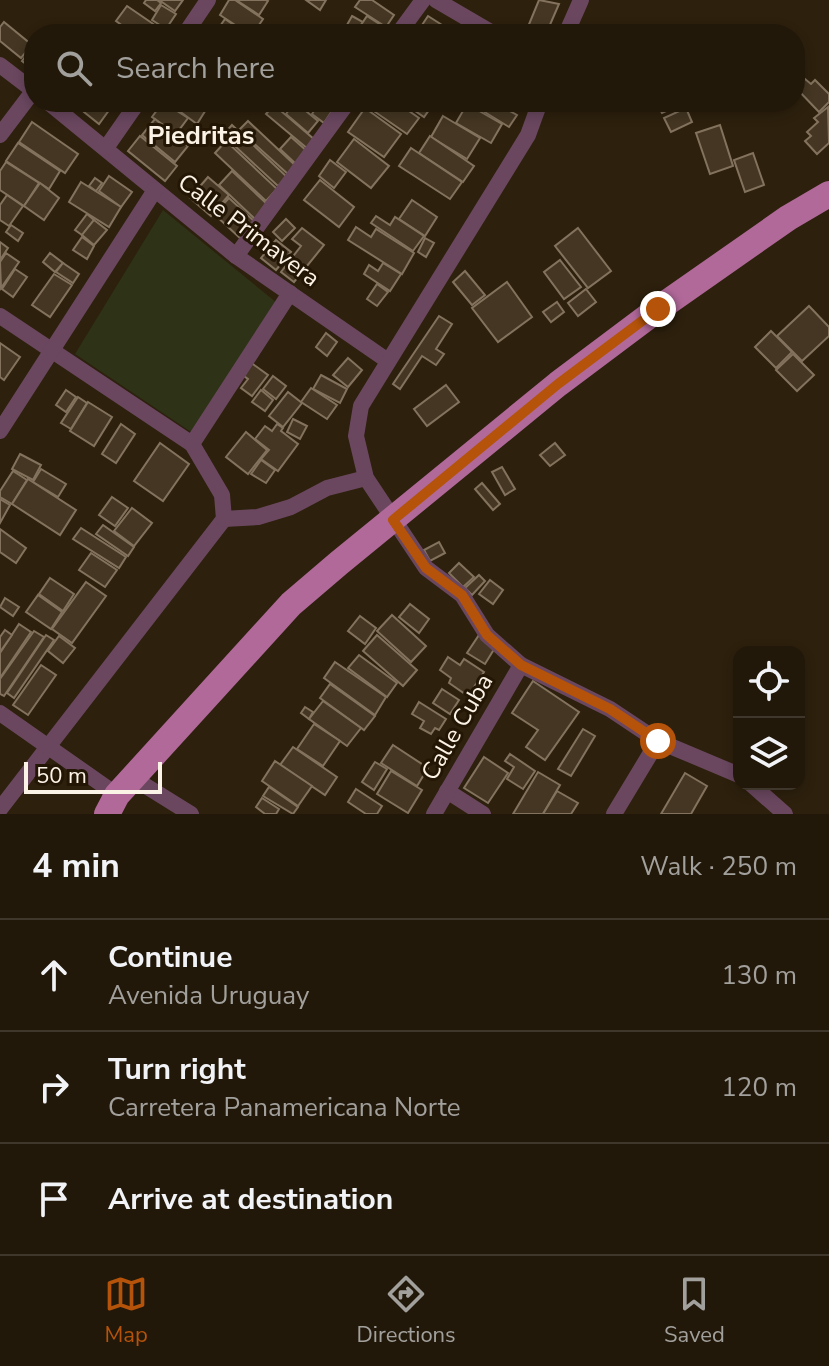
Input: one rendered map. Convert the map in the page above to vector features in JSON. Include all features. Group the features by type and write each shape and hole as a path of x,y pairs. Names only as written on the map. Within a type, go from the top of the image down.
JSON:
{"main road":[{"path":"119,795 291,604 558,384 658,309 788,218 829,194"}],"street":[{"path":"192,24 208,0"},
{"path":"405,24 423,0"},
{"path":"436,0 477,24"},
{"path":"570,24 581,0"},
{"path":"0,65 24,83"},
{"path":"0,135 24,103"},
{"name":"Calle Primavera","path":"61,112 236,256 388,361"},
{"path":"106,148 131,112"},
{"path":"236,256 341,112"},
{"path":"536,112 528,135 361,406 356,436 366,478 426,568 462,595 487,635 521,665 610,709 658,741 733,772"},
{"path":"0,431 155,190"},
{"path":"192,444 290,293"},
{"path":"0,316 192,444 222,495 224,519 0,809"},
{"path":"224,519 258,517 280,511 327,488 366,478"},
{"name":"Calle Cuba","path":"434,814 521,665"},
{"path":"0,713 119,795 191,814"},
{"path":"614,814 658,741"},
{"path":"758,790 785,814"},
{"path":"447,791 483,814"}],"green space":[{"path":"163,210 282,307 200,438 75,354"}],"building":[{"path":"146,0 161,3 155,11 144,3"},
{"path":"159,0 183,0 175,11"},
{"path":"229,0 235,0 263,19 260,24 234,24 220,15"},
{"path":"236,0 266,0 268,1 259,15"},
{"path":"306,0 326,0 320,10"},
{"path":"360,0 372,0 394,15 388,24 381,24 355,7"},
{"path":"539,0 559,4 550,24 529,24"},
{"path":"161,5 176,14 169,24 158,24 152,20"},
{"path":"127,6 153,24 120,24 116,21"},
{"path":"352,16 363,22 362,24 348,24"},
{"path":"367,16 379,24 362,24"},
{"path":"428,16 441,24 423,24"},
{"path":"4,22 24,38 24,54 21,58 0,41 0,27"},
{"path":"805,79 811,84 815,80 829,94 829,102 819,112 805,97"},
{"path":"828,107 829,143 817,154 805,141 811,136 807,132 818,122 814,118"},
{"path":"84,112 108,112 99,124"},
{"path":"156,112 179,112 188,118 176,134 152,117"},
{"path":"181,112 204,112 197,124"},
{"path":"282,112 315,140 308,149 266,114"},
{"path":"307,112 318,121 308,133 286,114"},
{"path":"313,112 331,112 324,123"},
{"path":"362,112 371,112 401,134 384,157 348,132"},
{"path":"375,112 410,112 419,118 407,134"},
{"path":"462,112 481,112 502,124 491,143 456,123"},
{"path":"485,112 512,112 517,115 509,127"},
{"path":"677,112 688,112 692,122 671,132 664,118"},
{"path":"443,116 480,138 467,159 431,137"},
{"path":"155,119 188,146 175,162 142,135"},
{"path":"248,121 297,167 289,175 239,130"},
{"path":"32,122 78,154 65,173 19,142"},
{"path":"232,125 287,177 278,186 223,135"},
{"path":"720,125 733,166 710,174 696,133"},
{"path":"140,136 177,166 165,181 128,151"},
{"path":"430,136 474,166 463,182 419,153"},
{"path":"291,137 308,152 297,165 280,149"},
{"path":"354,139 389,166 371,188 337,162"},
{"path":"226,141 277,189 266,201 215,153"},
{"path":"18,143 60,171 49,189 6,161"},
{"path":"411,148 462,182 450,199 399,166"},
{"path":"753,153 764,185 745,192 734,160"},
{"path":"330,160 346,172 334,188 319,176"},
{"path":"6,162 39,183 24,206 0,190 0,171"},
{"path":"232,171 268,205 255,219 219,185"},
{"path":"109,176 132,192 121,207 99,191"},
{"path":"208,177 229,195 211,216 190,198"},
{"path":"95,178 102,183 96,191 89,186"},
{"path":"320,180 354,207 339,227 304,200"},
{"path":"81,182 121,207 109,227 69,202"},
{"path":"40,183 59,198 44,220 24,206"},
{"path":"7,195 23,206 9,226 0,220 0,205"},
{"path":"229,198 255,222 240,238 214,214"},
{"path":"412,200 437,217 425,236 399,219"},
{"path":"87,214 94,220 82,235 75,230"},
{"path":"376,216 390,225 395,217 424,236 413,251 371,223"},
{"path":"286,219 295,228 282,241 273,232"},
{"path":"94,220 107,230 94,245 82,235"},
{"path":"11,225 23,233 18,241 6,232"},
{"path":"356,227 371,237 376,229 414,253 402,274 348,240"},
{"path":"302,228 324,245 294,282 281,272 301,246 292,239"},
{"path":"578,228 611,271 588,288 555,246"},
{"path":"82,237 94,246 87,259 73,250"},
{"path":"425,238 434,243 426,257 418,252"},
{"path":"276,240 291,252 276,270 261,258"},
{"path":"0,242 8,248 0,260"},
{"path":"6,253 19,262 1,288 0,262"},
{"path":"50,253 63,263 55,272 43,262"},
{"path":"560,260 581,287 564,299 544,272"},
{"path":"63,263 79,274 73,283 56,272"},
{"path":"383,263 401,274 390,291 364,274 369,265 378,271"},
{"path":"15,269 27,277 13,297 2,289"},
{"path":"465,271 485,295 472,305 453,282"},
{"path":"54,274 72,285 50,317 32,305"},
{"path":"507,282 532,317 498,342 472,308"},
{"path":"377,284 388,292 377,306 367,299"},
{"path":"586,289 596,302 578,316 568,303"},
{"path":"557,302 564,312 551,322 543,312"},
{"path":"809,306 829,327 829,336 802,361 777,336"},
{"path":"439,316 452,324 436,349 444,354 436,365 422,356 400,389 393,384"},
{"path":"771,331 792,352 776,368 755,347"},
{"path":"326,333 337,342 327,356 316,347"},
{"path":"0,343 20,357 4,380 0,377"},
{"path":"793,354 814,375 797,391 776,370"},
{"path":"348,358 362,370 348,387 333,375"},
{"path":"250,362 268,375 252,396 241,388 248,379 241,374"},
{"path":"321,375 347,389 340,403 313,389"},
{"path":"273,376 286,386 276,399 263,389"},
{"path":"446,385 459,402 427,426 414,409"},
{"path":"311,388 337,405 327,419 301,402"},
{"path":"66,390 76,397 66,412 56,405"},
{"path":"261,390 273,400 265,411 252,402"},
{"path":"288,392 302,403 283,427 269,416"},
{"path":"78,397 87,403 71,429 61,423"},
{"path":"88,402 112,417 94,446 70,431"},
{"path":"293,419 307,426 300,439 287,432"},
{"path":"121,424 135,434 116,463 102,454"},
{"path":"277,424 298,444 278,471 261,459 269,450 255,439 265,426 272,431"},
{"path":"246,432 267,450 248,474 226,457"},
{"path":"160,443 189,464 163,501 134,481"},
{"path":"555,443 565,455 550,466 540,455"},
{"path":"20,454 41,465 33,480 12,469"},
{"path":"261,460 275,470 266,483 251,474"},
{"path":"502,467 515,489 505,495 492,472"},
{"path":"41,469 66,484 58,497 33,482"},
{"path":"13,471 27,480 12,504 0,497 0,491"},
{"path":"28,479 76,510 60,535 12,504"},
{"path":"482,483 500,504 493,510 475,489"},
{"path":"112,497 128,508 115,526 99,515"},
{"path":"0,499 10,505 0,523"},
{"path":"132,508 152,523 134,546 114,531"},
{"path":"103,525 134,547 128,556 96,534"},
{"path":"81,528 126,557 119,568 73,539"},
{"path":"0,529 26,548 16,563 0,552"},
{"path":"439,542 445,553 430,561 424,550"},
{"path":"91,553 117,570 105,587 79,570"},
{"path":"459,563 474,577 463,587 449,573"},
{"path":"479,575 485,581 472,595 465,588"},
{"path":"50,578 74,594 63,611 39,594"},
{"path":"490,580 503,590 493,604 479,594"},
{"path":"86,582 106,596 72,643 52,629"},
{"path":"38,595 62,612 51,629 26,612"},
{"path":"5,598 19,607 13,616 0,607"},
{"path":"410,604 429,619 419,633 399,617"},
{"path":"392,615 426,646 411,662 377,631"},
{"path":"360,616 376,628 365,644 348,631"},
{"path":"19,624 31,632 0,678 0,653"},
{"path":"5,630 12,635 0,652 0,637"},
{"path":"34,631 44,637 4,696 0,694 0,679"},
{"path":"46,635 54,640 14,698 7,693"},
{"path":"377,635 417,670 403,686 363,651"},
{"path":"479,635 496,646 485,664 467,653"},
{"path":"59,636 75,648 63,663 48,651"},
{"path":"359,655 397,683 387,697 348,668"},
{"path":"448,657 460,665 464,659 484,672 468,696 449,683 451,678 440,670"},
{"path":"335,662 386,697 375,715 324,678"},
{"path":"41,665 56,675 28,715 13,705"},
{"path":"533,681 579,712 545,760 526,747 538,730 512,713"},
{"path":"330,684 375,716 364,730 320,698"},
{"path":"442,689 459,700 450,714 433,703"},
{"path":"323,701 361,728 347,746 309,719"},
{"path":"419,702 446,719 439,730 435,728 431,734 420,728 424,721 412,714"},
{"path":"305,707 313,712 309,719 301,713"},
{"path":"314,724 340,741 323,766 297,749"},
{"path":"583,729 595,736 571,776 558,769"},
{"path":"393,745 428,768 417,786 381,763"},
{"path":"293,747 337,777 325,795 280,765"},
{"path":"510,754 535,771 523,789 507,779 514,767 505,761"},
{"path":"484,757 508,773 488,803 464,788"},
{"path":"275,761 312,786 298,806 262,781"},
{"path":"375,762 387,769 374,790 362,782"},
{"path":"391,771 422,790 408,813 377,794"},
{"path":"538,772 560,785 543,814 513,814"},
{"path":"685,773 707,786 691,814 661,814"},
{"path":"269,787 298,807 293,814 263,796"},
{"path":"356,789 382,806 377,814 366,814 348,802"},
{"path":"557,791 578,803 571,814 543,814"},
{"path":"262,798 279,809 276,814 265,814 256,807"}],"district":[{"name":"Piedritas","path":"201,135"}],"route":[{"path":"658,309 558,384 393,520 426,568 462,595 487,635 521,665 610,709 658,741"}]}
